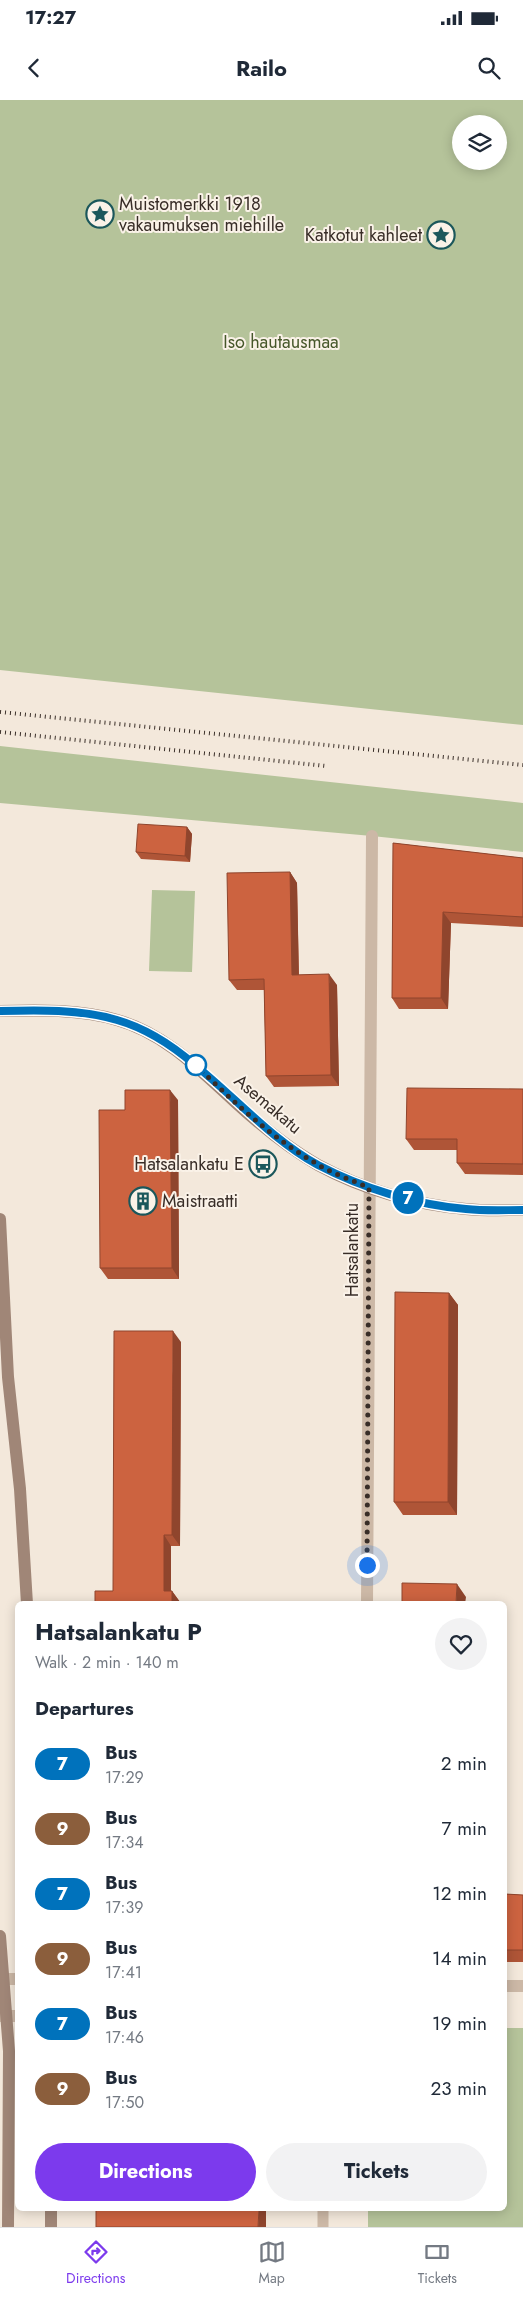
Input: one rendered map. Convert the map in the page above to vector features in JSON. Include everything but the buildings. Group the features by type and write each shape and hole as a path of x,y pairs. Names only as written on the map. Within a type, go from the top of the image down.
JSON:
{"main road":[{"name":"Asemakatu","path":"0,1011 83,1014 117,1020 147,1032 196,1065 255,1119 284,1142 317,1164 369,1188 466,1209 523,1210"},
{"path":"0,1219 8,1377 20,1489 27,1601"},
{"path":"0,1936 1,1979 8,2016 8,2227"},
{"path":"51,2211 51,2227"}],"street":[{"name":"Hatsalankatu","path":"367,1601 372,836"},
{"path":"1,1979 15,1979"},
{"path":"507,1986 523,1986"}],"lane":[{"path":"323,2211 323,2227"}],"green space":[{"name":"Iso hautausmaa","path":"0,100 523,100 523,725 0,670"},
{"path":"0,746 523,803 523,852 372,836 0,803"},
{"path":"152,890 195,891 192,972 149,971"},
{"path":"507,2028 523,2028 523,2227 368,2227 368,2211 507,2211"}],"railway":[{"path":"0,712 523,765"},
{"path":"0,732 326,766"}],"bus line":[{"name":"7","path":"0,1011 14,1010 83,1014 117,1020 147,1032 196,1065 233,1100 284,1142 317,1164 369,1188 466,1209 523,1210"}],"place":[{"name":"Muistomerkki 1918 vakaumuksen miehille","path":"100,214"},
{"name":"Katkotut kahleet","path":"441,235"},
{"name":"Hatsalankatu E","path":"263,1164"},
{"name":"Maistraatti","path":"143,1201"}],"route":[{"path":"196,1065 244,1110 284,1142 317,1164 369,1188 367,1565"}]}
